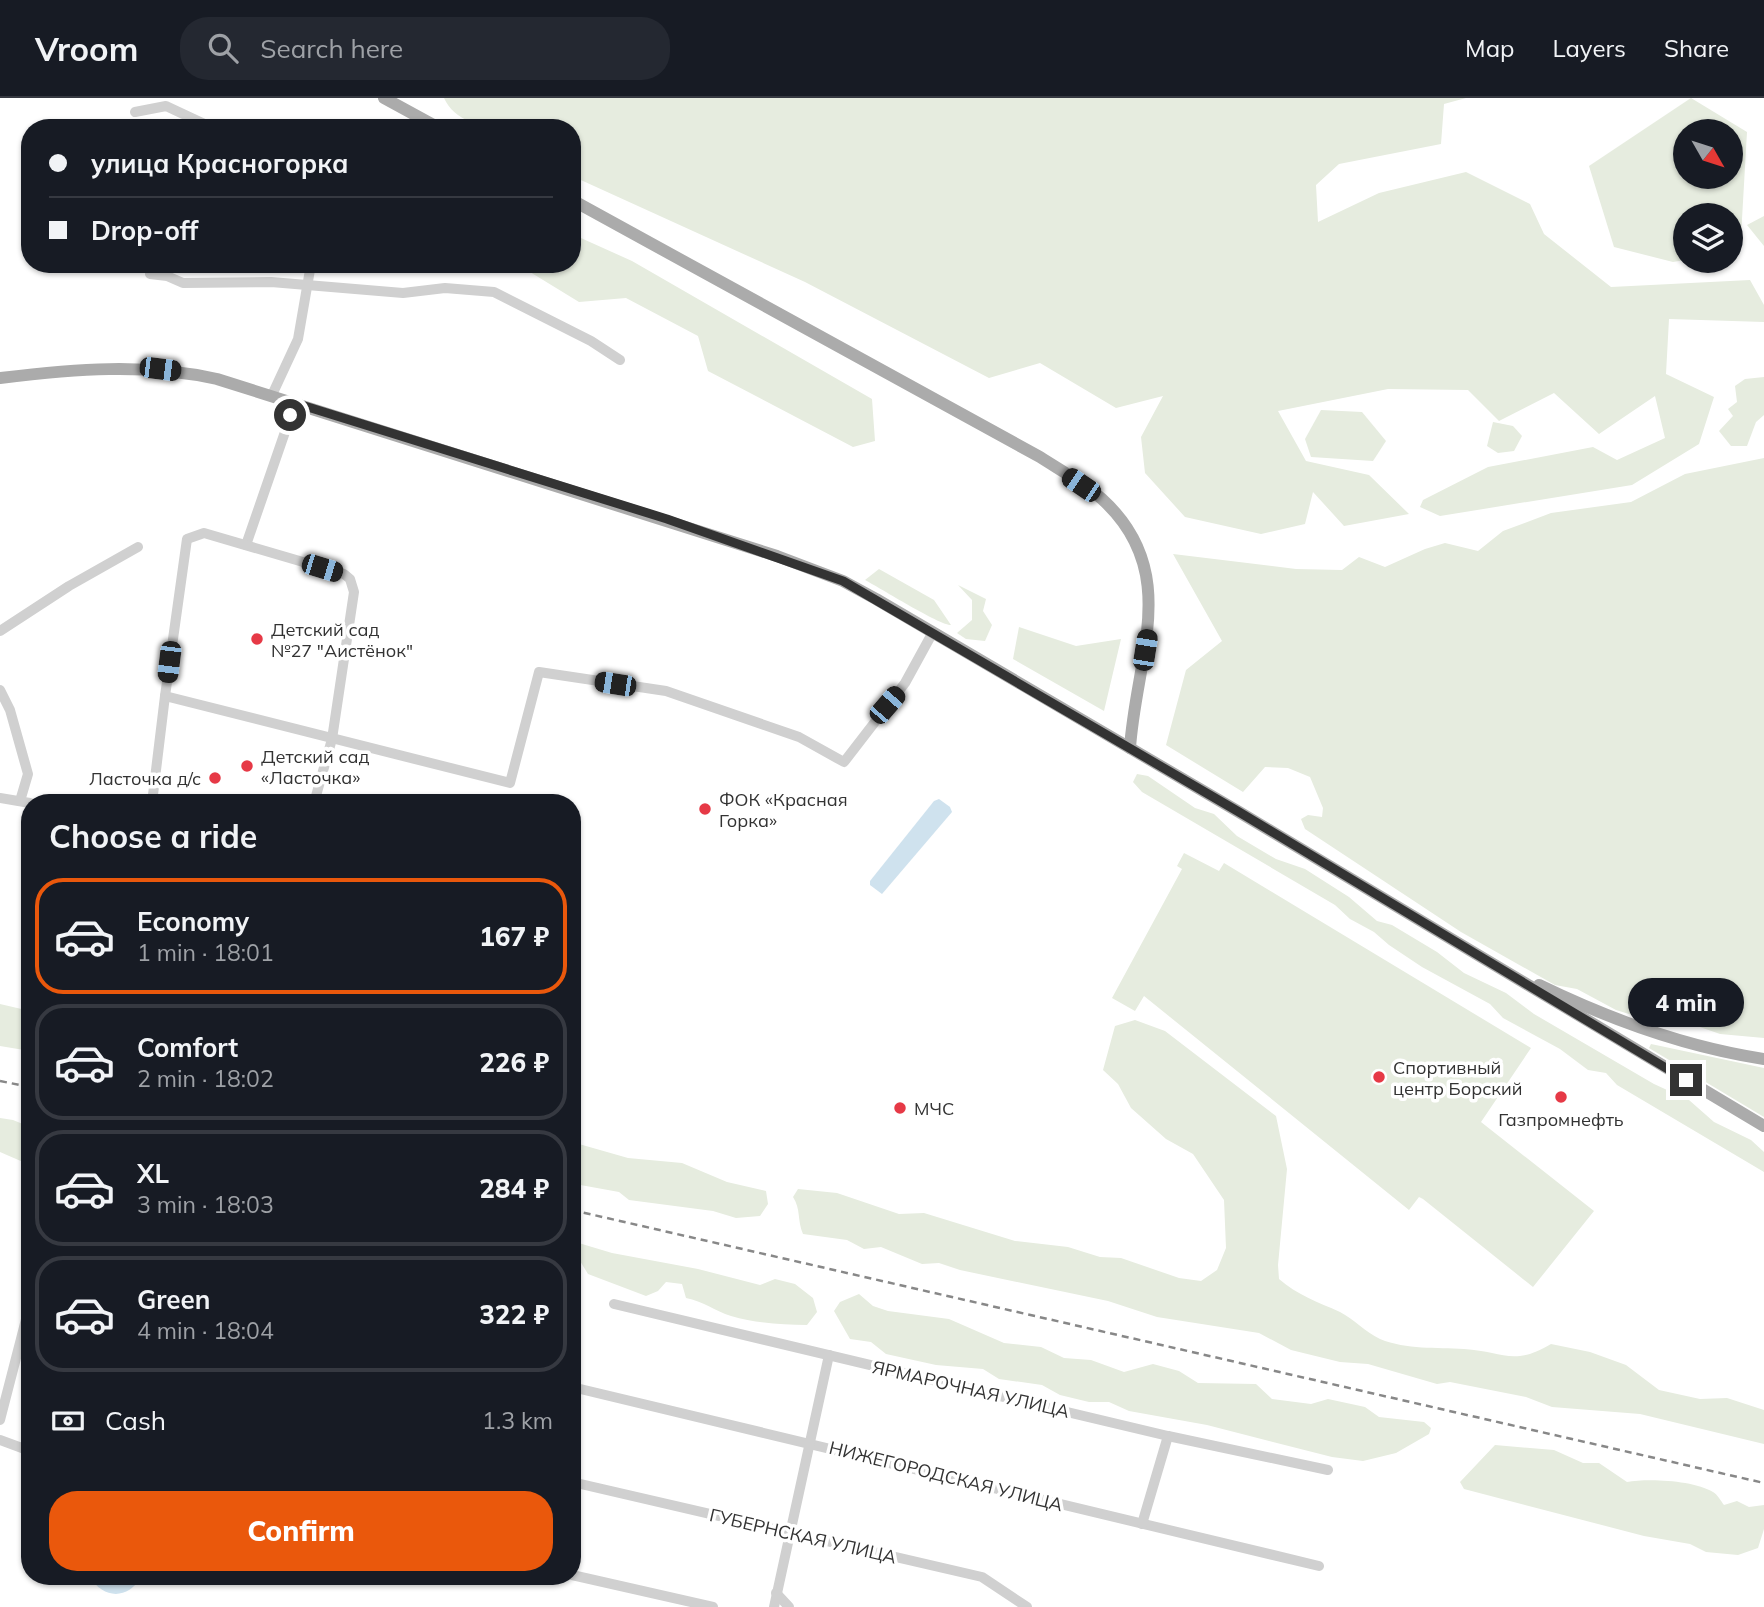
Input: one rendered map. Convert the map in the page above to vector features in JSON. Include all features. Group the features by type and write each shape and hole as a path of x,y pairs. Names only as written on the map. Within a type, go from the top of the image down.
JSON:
{"main road":[{"path":"384,98 422,119"},
{"path":"581,205 1040,457 1102,499 1134,536 1146,568 1149,624 1130,748"},
{"path":"0,377 99,369 160,369 218,379 777,556 843,581 1130,748 1764,1126"},
{"path":"1478,954 1601,1015 1695,1044 1764,1059"}],"street":[{"path":"135,111 166,107 193,119"},
{"path":"272,395 298,339 309,273"},
{"path":"150,274 167,276 183,284 271,282 403,293 445,288 494,292 591,341 620,360"},
{"path":"246,545 295,403"},
{"path":"153,794 184,545 195,534 204,533 344,574 353,585 331,739 316,794"},
{"path":"0,631 69,586 138,547"},
{"path":"165,696 510,783 539,672 666,691 800,737 844,762 900,691 933,632"},
{"path":"0,690 10,710 28,774 26,794"},
{"path":"0,797 21,801"},
{"name":"ЯРМАРОЧНАЯ УЛИЦА","path":"614,1304 1168,1436 1328,1470"},
{"path":"0,1420 21,1340"},
{"path":"774,1607 829,1355"},
{"name":"НИЖЕГОРОДСКАЯ УЛИЦА","path":"581,1389 1319,1566"},
{"path":"1142,1524 1168,1436"},
{"path":"0,1440 21,1448"},
{"name":"ГУБЕРНСКАЯ УЛИЦА","path":"581,1484 982,1577 1027,1607"},
{"path":"581,1577 713,1607"},
{"path":"776,1593 789,1607"}],"shaded area":[{"path":"444,98 1466,98 1444,104 1441,144 1339,164 1316,185 1318,222 1379,193 1466,172 1530,204 1544,234 1611,287 1750,280 1764,305 1764,322 1669,319 1666,374 1714,397 1699,444 1632,485 1440,516 1420,507 1423,500 1488,467 1593,447 1617,460 1665,438 1655,396 1599,434 1554,393 1499,421 1468,390 1388,389 1278,411 1306,461 1369,475 1409,514 1344,526 1313,492 1305,524 1261,534 1185,517 1145,473 1141,437 1163,396 1116,408 1040,363 989,378 805,282 581,180 581,119 465,119 453,111"},
{"path":"1691,98 1726,119 1673,119 1673,189 1743,189 1743,130 1747,132 1743,203 1673,203 1673,262 1614,247 1589,166"},
{"path":"1764,216 1764,246 1747,225"},
{"path":"581,238 632,261 872,399 875,441 853,447 708,371 698,336 626,298 579,302 532,273 581,273"},
{"path":"1764,377 1764,415 1756,422 1747,446 1731,446 1719,431 1733,416 1728,409 1737,402 1735,386 1745,379"},
{"path":"1321,410 1362,412 1386,441 1373,461 1311,457 1305,439"},
{"path":"1493,422 1513,426 1522,436 1514,451 1498,453 1487,446"},
{"path":"1764,458 1764,1038 1720,1034 1674,1018 1655,1022 1616,1010 1577,989 1555,985 1461,932 1305,829 1301,819 1308,815 1322,817 1323,808 1310,777 1288,768 1265,767 1243,792 1166,745 1186,670 1222,641 1173,554 1296,569 1342,570 1359,557 1385,567 1445,543 1478,551 1503,531 1551,513 1631,502 1685,474"},
{"path":"879,569 934,600 951,625 923,613 865,580"},
{"path":"958,585 986,599 983,611 992,625 985,641 966,639 957,633 972,620 972,600"},
{"path":"1019,627 1076,646 1121,639 1104,711 1013,659"},
{"path":"1137,774 1148,776 1195,808 1214,814 1237,836 1276,859 1305,869 1349,897 1377,921 1392,925 1437,952 1464,973 1506,993 1534,1014 1654,1084 1689,1100 1714,1122 1751,1140 1764,1152 1764,1172 1617,1085 1606,1073 1588,1070 1560,1049 1503,1018 1490,1004 1422,967 1374,932 1350,919 1335,905 1142,792 1133,782"},
{"name":"Спортивный центр Борский","path":"1184,853 1219,871 1224,863 1531,1048 1481,1122 1594,1211 1533,1287 1423,1199 1419,1197 1409,1210 1144,996 1135,1011 1112,998 1182,869 1177,866"},
{"path":"0,1004 21,1009 21,1050 0,1046"},
{"path":"1135,1020 1165,1031 1276,1116 1287,1169 1279,1279 1293,1289 1345,1315 1369,1333 1390,1343 1477,1350 1508,1356 1527,1355 1551,1344 1590,1352 1626,1365 1659,1390 1700,1399 1727,1398 1764,1410 1764,1444 1640,1414 1552,1407 1526,1397 1450,1382 1437,1384 1368,1364 1340,1362 1291,1350 1259,1333 1157,1317 1108,1301 960,1270 939,1263 922,1264 881,1247 864,1249 847,1240 803,1234 793,1197 798,1189 837,1193 899,1214 924,1213 1015,1241 1068,1247 1100,1257 1121,1258 1179,1278 1201,1281 1217,1270 1226,1248 1224,1200 1193,1154 1166,1139 1131,1108 1118,1084 1103,1070 1115,1026"},
{"path":"1651,1044 1764,1068 1764,1117 1649,1048"},
{"path":"0,1118 21,1123 21,1161 0,1152"},
{"path":"581,1145 628,1158 682,1163 727,1182 766,1191 768,1204 760,1216 736,1218 713,1211 629,1200 619,1192 581,1185"},
{"path":"581,1244 760,1285 775,1279 795,1284 813,1298 817,1312 807,1325 750,1320 731,1316 686,1298 682,1284 666,1282 658,1291 646,1296 588,1274 581,1263"},
{"path":"859,1294 873,1306 888,1311 949,1319 1004,1343 1041,1347 1064,1358 1091,1360 1124,1372 1153,1364 1179,1371 1198,1383 1256,1384 1272,1399 1311,1404 1328,1399 1365,1407 1379,1417 1424,1422 1431,1428 1429,1434 1396,1453 1363,1461 1332,1457 1207,1425 1129,1411 1109,1402 1089,1402 1060,1395 1042,1385 999,1379 983,1369 936,1365 886,1354 871,1342 850,1339 834,1311 840,1302"},
{"path":"1495,1445 1554,1450 1583,1463 1599,1463 1627,1482 1658,1480 1694,1485 1714,1493 1724,1505 1737,1501 1749,1507 1764,1505 1764,1529 1758,1548 1738,1555 1706,1552 1690,1544 1644,1536 1464,1489 1460,1482"}],"water":[{"path":"939,799 950,807 952,812 882,894 870,885 870,881 934,801"},
{"path":"96,1585 136,1585 123,1593 108,1593"}],"railway":[{"path":"0,1081 21,1085"},
{"path":"581,1212 1764,1483"}],"place":[{"name":"Детский сад №27 \"Аистёнок\"","path":"257,639"},
{"name":"Детский сад «Ласточка»","path":"247,766"},
{"name":"Ласточка д/с","path":"215,778"},
{"name":"ФОК «Красная Горка»","path":"705,809"},
{"name":"Спортивный центр Борский","path":"1379,1077"},
{"name":"Газпромнефть","path":"1561,1097"},
{"name":"МЧС","path":"900,1108"}],"route":[{"path":"290,415 295,403 667,519 843,581 1239,812 1686,1080"}]}
